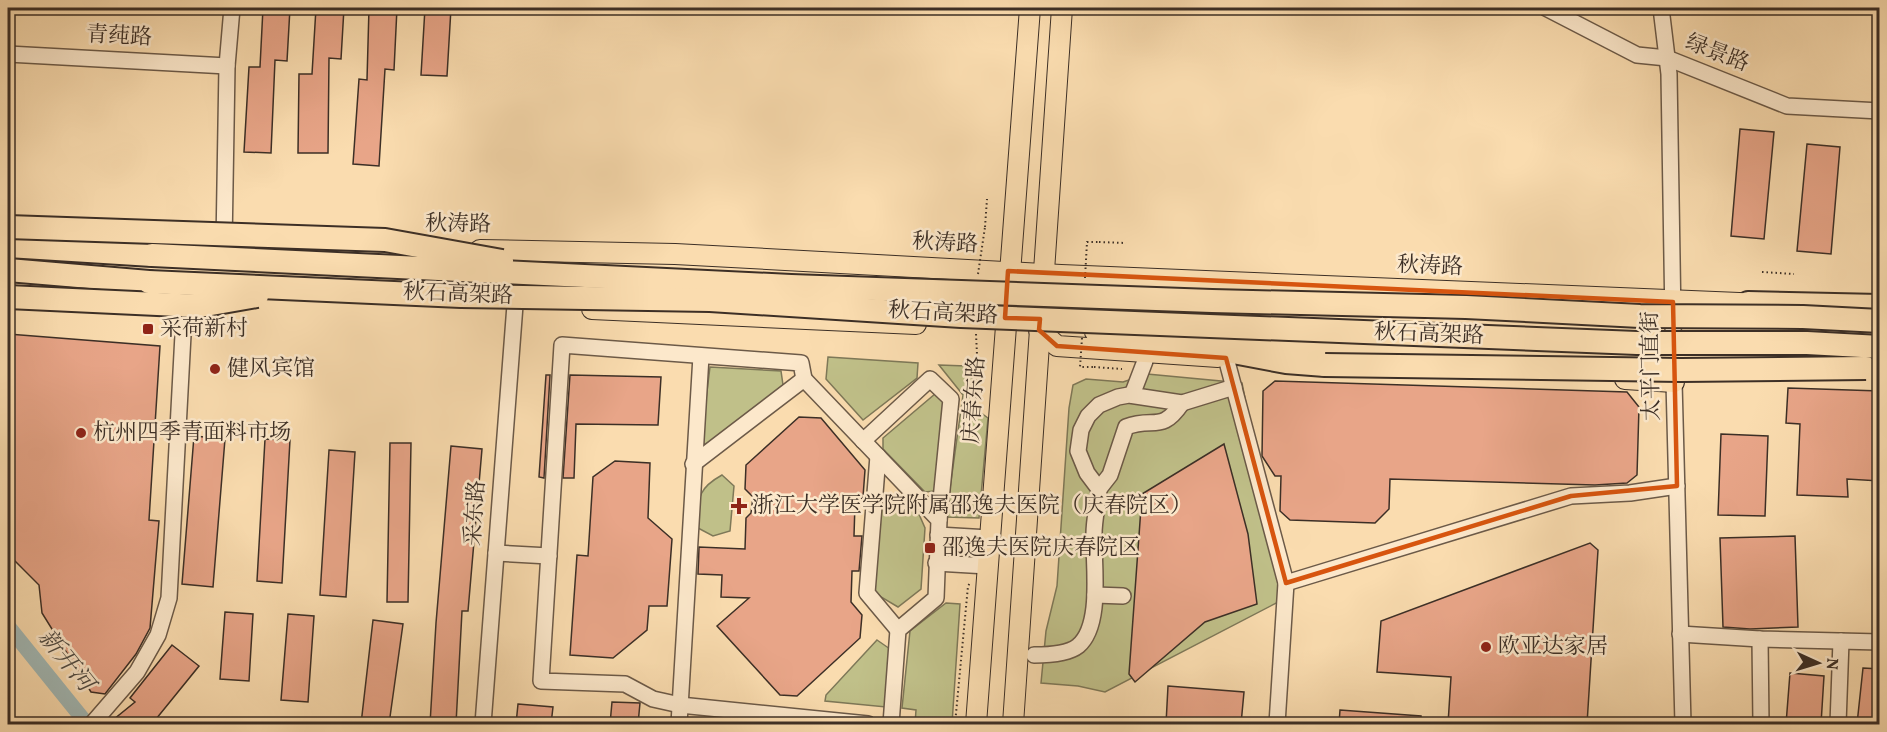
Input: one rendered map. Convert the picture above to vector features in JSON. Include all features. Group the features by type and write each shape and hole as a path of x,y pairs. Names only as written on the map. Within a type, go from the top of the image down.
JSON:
{"highway":[{"path":"8,227 385,240 589,276"},
{"name":"秋石高架路","path":"8,246 223,259 967,293 1466,307 1640,316 1803,317 1880,321"},
{"name":"秋石高架路","path":"8,270 149,282 461,296 710,300 961,316 1637,343 1807,343 1880,347"},
{"path":"8,297 200,306 300,288"},
{"path":"1748,303 1880,306"},
{"path":"1143,335 1286,362 1324,365 1650,370 1880,368"}],"main road":[{"name":"庆春东路","path":"976,724 1029,8"},
{"path":"1013,724 1062,8"},
{"name":"秋涛路","path":"8,232 99,240 663,254 1042,274 1673,302 1748,303 1880,311"},
{"path":"8,287 515,305 1004,328 1143,335 1307,349 1673,358 1880,359"},
{"path":"1039,330 1056,346 1226,358 1674,382"}],"street":[{"path":"224,244 227,66 232,8"},
{"name":"绿景路","path":"1546,8 1637,55 1667,58 1787,106 1880,111"},
{"name":"太平门直街","path":"1661,8 1669,74 1673,358 1683,724"},
{"name":"青莼路","path":"8,54 227,66"},
{"path":"94,722 137,672 158,635 169,598 185,294"},
{"name":"采东路","path":"483,724 515,305"},
{"path":"868,724 680,705 653,699 625,684 541,681 562,345 801,363 804,379 878,456 938,527 989,538"},
{"path":"678,724 701,356"},
{"path":"1226,358 1286,583 1277,724"},
{"path":"1132,395 1145,361"},
{"path":"693,464 804,379"},
{"path":"863,441 930,380 951,399 938,527 936,598 898,630"},
{"path":"1100,489 1087,473 1078,451 1081,430 1088,416 1099,405 1118,397 1132,395 1182,403 1234,387"},
{"path":"1034,655 1054,654 1078,646 1089,628 1095,595 1094,533 1100,489 1110,475 1126,427 1137,423 1160,423 1172,417 1182,403"},
{"path":"878,456 867,593 898,630 891,724"},
{"path":"1286,583 1570,496 1630,493 1677,486"},
{"path":"496,553 549,556"},
{"path":"936,563 987,566"},
{"path":"1095,595 1123,596"},
{"path":"1680,634 1880,642"},
{"path":"1760,639 1761,724"},
{"path":"1838,724 1841,641"}],"path":[{"path":"985,227 987,199"},
{"path":"1099,242 1126,243"},
{"path":"1762,272 1794,274"},
{"path":"1094,367 1122,369"},
{"path":"976,403 978,374"}],"highlighted area":[{"path":"1008,271 1673,302 1677,486 1571,496 1286,583 1226,358 1057,346 1039,330 1040,319 1005,318"}],"green space":[{"path":"828,357 918,363 917,378 863,420 826,379"},
{"path":"939,365 966,366 975,383 973,407 988,418 979,518 946,517 963,395"},
{"path":"710,367 781,371 783,385 707,447 701,440"},
{"path":"1147,374 1242,383 1284,599 1105,692 1078,686 1041,683 1046,631 1057,586 1069,408 1073,385 1086,379 1123,382"},
{"path":"935,394 947,404 935,491 925,492 883,449 883,438"},
{"path":"722,475 734,486 730,531 713,536 698,528 699,503 707,486"},
{"path":"903,500 918,512 925,528 921,589 898,607 881,597 873,589 878,512 884,504"},
{"path":"946,603 960,604 952,724 915,724 916,710 902,708 910,631"},
{"path":"877,640 890,649 886,707 825,701 826,695"}],"building":[{"path":"263,8 290,8 287,61 275,60 271,153 244,152 249,67 260,67"},
{"path":"316,8 344,8 341,59 329,58 328,153 298,153 299,74 312,74"},
{"path":"369,8 397,8 394,70 385,69 379,166 353,164 359,79 367,80"},
{"path":"425,8 451,8 447,76 421,75"},
{"path":"1740,129 1774,132 1764,239 1731,236"},
{"path":"1807,144 1840,147 1831,254 1797,251"},
{"name":"杭州四季青面料市场","path":"8,334 160,346 149,520 159,521 150,628 136,654 105,694 91,692 42,613 39,585 8,554"},
{"path":"546,375 550,375 544,478 539,477"},
{"path":"570,375 661,377 658,425 576,424 574,478 563,478"},
{"path":"1275,381 1627,392 1639,407 1637,475 1627,483 1595,485 1390,479 1389,509 1375,523 1290,520 1280,511 1281,476 1275,476 1262,456 1263,391"},
{"path":"1788,388 1880,391 1880,481 1847,479 1848,497 1797,495 1800,424 1786,423"},
{"path":"799,417 821,418 865,470 863,497 855,504 854,536 862,536 859,571 852,571 851,602 862,615 860,638 797,696 780,695 717,626 749,598 721,597 722,575 698,574 699,547 745,549 746,518 751,513 753,497 745,489 746,465"},
{"path":"1721,434 1768,436 1765,516 1718,515"},
{"path":"194,436 225,439 213,587 182,584"},
{"path":"265,439 290,440 282,583 257,581"},
{"path":"390,443 411,443 408,602 387,602"},
{"path":"1224,444 1248,534 1257,604 1205,622 1135,682 1129,674 1142,494"},
{"path":"451,446 482,449 468,611 462,611 456,724 430,724 436,623"},
{"path":"329,450 355,452 346,597 320,595"},
{"path":"615,461 650,463 648,518 672,539 667,606 649,606 647,630 613,658 570,655 577,555 588,556 593,477"},
{"path":"1795,536 1798,627 1750,629 1723,627 1720,538"},
{"name":"欧亚达家居","path":"1590,543 1598,550 1587,724 1448,724 1451,677 1377,672 1381,621"},
{"path":"225,612 253,614 249,681 220,679"},
{"path":"288,614 314,616 308,702 281,700"},
{"path":"373,620 403,624 389,724 361,724"},
{"path":"172,645 199,666 152,724 108,724 135,702 130,698"},
{"path":"1863,668 1880,669 1880,724 1857,724"},
{"path":"1790,673 1824,676 1821,724 1786,724"},
{"path":"1168,686 1244,692 1241,724 1166,724"},
{"path":"612,702 640,703 638,724 610,724"},
{"path":"518,704 553,707 551,724 516,724"},
{"path":"1340,710 1421,716 1421,724 1339,724"}],"waterway":[{"name":"新开河","path":"8,626 87,724"}],"place":[{"name":"采荷新村","path":"148,329"},
{"name":"健风宾馆","path":"215,369"},
{"name":"杭州四季青面料市场","path":"81,433"},
{"name":"浙江大学医学院附属邵逸夫医院（庆春院区）","path":"739,506"},
{"name":"邵逸夫医院庆春院区","path":"930,548"},
{"name":"欧亚达家居","path":"1486,647"}]}
